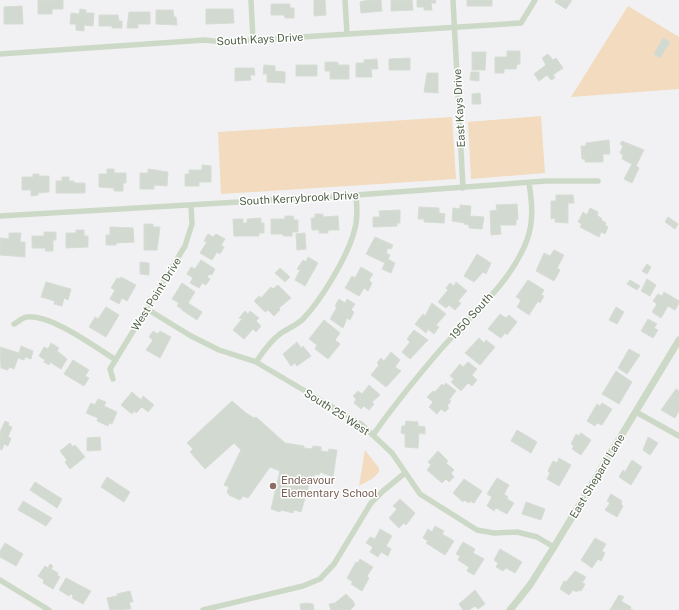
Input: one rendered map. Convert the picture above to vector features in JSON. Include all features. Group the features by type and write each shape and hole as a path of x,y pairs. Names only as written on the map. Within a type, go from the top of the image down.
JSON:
{"street":[{"path":"251,0 254,40"},
{"path":"344,0 347,34"},
{"name":"East Kays Drive","path":"453,0 464,188"},
{"name":"South Kays Drive","path":"0,54 205,40 222,42 521,23 534,0"},
{"name":"South Kerrybrook Drive","path":"0,216 356,195 529,183 598,181"},
{"name":"1950 South","path":"373,435 390,410 490,296 518,260 528,239 532,223 529,183"},
{"path":"256,362 279,335 302,320 322,293 346,253 355,231 357,210 356,195"},
{"name":"West Point Drive","path":"113,379 110,369 185,246 192,224 191,204"},
{"name":"South 25 West","path":"147,309 191,336 219,350 256,362 360,424 392,453 420,494 477,530 524,534 537,537 554,547"},
{"path":"14,324 26,317 40,316 56,323 116,360"},
{"name":"East Shepard Lane","path":"510,610 530,585 554,547 679,340"},
{"path":"636,412 679,436"},
{"path":"203,610 303,586 320,578 334,564 371,503 405,473"},
{"path":"0,580 50,610"}],"shaded area":[{"path":"628,6 679,37 679,89 571,97"},
{"path":"541,116 545,173 471,179 468,122"},
{"path":"452,117 456,179 221,194 218,132"},
{"path":"365,450 379,468 379,472 372,479 359,486"}],"building":[{"path":"38,0 63,0 63,9 52,9 52,14 38,14"},
{"path":"314,0 325,0 326,15 314,16"},
{"path":"368,0 381,0 382,11 361,13 360,2"},
{"path":"391,0 412,0 413,10 391,11"},
{"path":"417,0 435,0 436,3 431,3 432,10 424,10 424,7 417,7"},
{"path":"467,0 492,0 492,6 467,6"},
{"path":"556,0 572,0 566,9 555,2"},
{"path":"271,4 290,4 290,8 294,8 294,18 285,18 284,15 271,15"},
{"path":"22,6 23,24 4,24 4,7"},
{"path":"80,9 86,10 86,13 94,13 93,26 84,25 84,31 76,30 76,24 70,24 71,13 79,14"},
{"path":"206,9 233,9 234,23 206,24"},
{"path":"156,10 173,10 177,25 156,24"},
{"path":"129,12 150,12 150,24 138,24 138,28 127,28"},
{"path":"99,15 118,15 119,21 122,21 122,28 99,26"},
{"path":"663,38 670,42 660,58 654,54"},
{"path":"507,51 520,51 520,64 517,64 516,69 504,69 504,73 495,73 495,57 507,57"},
{"path":"472,52 486,52 485,70 472,70"},
{"path":"548,54 553,60 556,58 563,68 553,75 555,78 551,80 547,75 539,81 534,74 546,65 542,58"},
{"path":"410,58 410,70 389,70 389,59"},
{"path":"377,59 378,69 371,69 372,77 356,77 356,63 364,63 364,60"},
{"path":"325,62 338,62 338,65 349,65 349,79 330,79 330,71 325,71"},
{"path":"264,65 275,66 275,71 285,72 285,83 267,82 267,74 263,74"},
{"path":"296,65 317,65 317,76 296,76"},
{"path":"235,68 254,68 255,75 250,75 251,80 235,81"},
{"path":"471,72 479,72 479,81 470,80"},
{"path":"427,73 438,73 438,93 424,92"},
{"path":"480,93 481,104 472,104 472,94"},
{"path":"609,140 610,154 603,154 603,162 585,162 585,159 582,159 581,146 586,146 586,143"},
{"path":"622,141 644,150 636,166 639,168 632,183 624,179 632,164 622,159 623,155 620,153 623,146 620,144"},
{"path":"202,165 211,166 211,182 199,182 199,186 185,186 185,174 189,174 189,170 202,170"},
{"path":"107,169 114,169 114,173 126,173 126,183 123,183 123,191 114,191 114,188 99,187 99,174 107,174"},
{"path":"148,169 168,172 167,186 154,185 154,189 140,189 140,173 148,173"},
{"path":"33,174 39,174 39,176 49,176 49,192 38,193 38,195 31,196 31,190 22,190 22,177 33,177"},
{"path":"62,177 69,177 69,181 74,181 74,183 85,183 85,193 56,193 56,181 62,181"},
{"path":"556,195 573,195 574,203 568,203 568,223 555,222 555,218 551,219 551,201 556,201"},
{"path":"517,204 518,219 516,220 516,225 500,225 501,234 491,235 490,211 497,210 496,205"},
{"path":"460,205 471,206 470,216 484,217 482,229 469,228 469,225 464,224 465,223 452,221 453,208 460,209"},
{"path":"419,207 439,208 439,213 445,214 444,223 424,222 424,219 418,219"},
{"path":"590,208 598,212 597,215 606,223 605,225 608,227 605,234 601,232 599,237 580,227 582,224 578,222 583,212 587,215"},
{"path":"400,210 400,223 397,223 397,226 373,227 373,217 380,217 379,211"},
{"path":"315,214 323,214 323,217 338,216 339,230 328,230 328,233 319,233 319,230 312,230 311,218 315,218"},
{"path":"285,216 293,216 294,220 298,220 298,232 292,232 292,236 271,234 271,219 285,219"},
{"path":"668,217 678,224 675,229 665,222"},
{"path":"261,218 261,223 264,223 264,233 259,233 259,236 234,236 233,219 243,219 243,223 247,223 247,219"},
{"path":"144,224 153,224 153,227 160,227 157,250 144,250"},
{"path":"110,227 133,228 134,242 106,245 106,235 110,235"},
{"path":"76,230 84,230 84,236 88,236 88,247 66,248 66,233 76,233"},
{"path":"44,232 56,232 56,240 53,240 53,251 45,251 46,248 32,248 32,236 44,236"},
{"path":"9,233 21,233 20,242 25,242 25,257 0,255 0,238 9,239"},
{"path":"305,233 306,249 297,250 296,234"},
{"path":"208,234 213,237 216,234 225,239 221,245 224,247 220,254 217,252 212,260 200,253 207,242 204,241"},
{"path":"375,237 393,245 391,249 388,248 386,253 390,255 388,259 395,263 391,273 382,269 385,263 366,254"},
{"path":"554,250 564,255 557,268 560,270 554,281 536,271 544,253 550,256"},
{"path":"477,254 491,263 486,274 483,272 474,282 464,276"},
{"path":"308,257 318,263 305,286 295,280 300,270 297,269 303,260 306,262"},
{"path":"201,260 215,269 212,275 210,274 207,277 210,279 206,285 202,283 199,288 190,283 193,278 187,274 191,267 195,269"},
{"path":"140,262 149,263 149,275 140,274"},
{"path":"647,264 651,267 647,274 642,271"},
{"path":"361,267 373,274 369,280 372,283 368,291 364,288 359,296 345,288 352,276 355,278"},
{"path":"280,268 290,277 285,282 275,273"},
{"path":"121,277 136,285 127,301 122,298 119,304 110,299 115,290 111,288 117,278 120,279"},
{"path":"647,279 656,285 650,296 641,291"},
{"path":"528,280 544,290 541,295 544,296 540,303 538,301 529,315 517,307 521,300 516,297"},
{"path":"630,280 640,286 637,290 627,284"},
{"path":"46,282 71,289 68,300 64,298 62,306 54,304 55,301 41,297"},
{"path":"456,282 467,291 458,301 461,303 455,310 449,305 446,308 438,302 448,290 446,288 450,283 454,286"},
{"path":"182,283 195,292 188,303 202,312 197,320 177,306 179,303 172,299"},
{"path":"278,285 291,298 279,308 280,310 274,316 268,310 265,312 254,301 259,296 261,298 271,287 273,289"},
{"path":"664,292 679,301 679,303 675,310 668,306 661,318 652,312 657,304 653,301 658,294 662,296"},
{"path":"339,299 345,303 347,299 355,304 351,310 354,312 350,320 347,318 343,328 330,319 337,307 335,306"},
{"path":"432,303 446,314 436,325 439,327 434,334 428,329 426,333 415,324 423,314 425,316"},
{"path":"106,307 119,315 106,337 89,327 95,317 98,319"},
{"path":"616,307 624,312 617,324 609,320"},
{"path":"245,311 248,314 250,311 259,318 256,321 261,326 256,332 253,329 244,339 233,330 242,319 239,318"},
{"path":"500,314 506,318 509,315 517,322 507,335 505,333 501,338 488,329"},
{"path":"648,319 657,324 654,328 658,330 653,338 641,331"},
{"path":"324,320 340,333 335,340 340,344 328,359 315,349 317,345 309,339"},
{"path":"414,330 428,340 410,359 402,352 410,342 407,339"},
{"path":"153,331 158,334 160,331 171,337 160,358 146,350 153,340 149,337"},
{"path":"479,338 484,343 486,340 495,347 480,365 465,353"},
{"path":"297,342 301,348 303,346 311,356 297,366 295,363 291,366 283,354"},
{"path":"51,343 59,348 57,351 67,359 61,369 50,362 49,365 39,356 44,347 48,349"},
{"path":"21,346 33,351 31,359 25,357 24,360 18,358 14,369 9,367 8,370 1,368 0,347 19,353"},
{"path":"629,349 640,355 627,374 618,368"},
{"path":"391,352 400,360 395,367 401,371 386,387 371,375 379,365 377,363 381,358 384,361"},
{"path":"73,360 89,370 85,376 89,378 84,386 64,374"},
{"path":"468,362 477,369 472,375 477,380 472,386 468,383 461,391 451,382 454,379 450,376 460,364 463,367"},
{"path":"616,371 632,382 619,404 602,394"},
{"path":"446,383 456,391 449,400 451,401 447,406 449,408 445,412 441,409 437,414 429,407 433,402 427,397 433,391 435,392 442,384 444,386"},
{"path":"369,385 380,395 372,402 374,404 369,410 364,406 361,409 354,403 356,399 353,396 358,391 362,394"},
{"path":"676,389 679,391 679,411 675,418 661,410"},
{"path":"132,392 141,400 143,396 154,405 148,412 142,407 136,413 134,411 132,414 121,405"},
{"path":"98,399 106,402 104,406 117,412 112,424 109,423 108,426 97,421 98,418 86,413 91,403 95,405"},
{"name":"Endeavour Elementary School","path":"232,401 246,413 254,418 256,417 285,443 312,449 313,446 321,447 321,451 328,452 329,449 337,450 333,477 320,472 319,475 315,474 314,479 311,478 301,512 294,510 293,513 281,510 280,512 271,509 280,471 270,467 248,498 243,496 240,500 229,495 227,492 229,487 224,485 241,450 234,443 205,469 190,452 193,449 187,443"},
{"path":"602,403 612,409 602,425 597,423 595,426 587,421 597,404 600,406"},
{"path":"5,421 12,427 8,437 11,438 8,446 4,444 2,450 0,449 0,432"},
{"path":"406,421 418,422 418,426 425,427 425,434 419,433 418,448 405,447 405,434 401,433 402,426 405,426"},
{"path":"517,430 537,442 531,453 511,441"},
{"path":"581,433 591,440 581,455 572,449 574,446 571,444 576,434 579,436"},
{"path":"100,437 101,450 87,451 87,438"},
{"path":"648,437 658,443 650,455 643,450"},
{"path":"70,443 73,447 75,445 85,457 70,469 65,462 67,460 60,451"},
{"path":"438,451 448,461 446,463 454,470 451,473 454,477 449,482 446,479 442,483 427,470 431,465 428,462"},
{"path":"559,458 571,465 559,486 547,479 550,473 548,471 553,461 557,463"},
{"path":"632,460 642,467 631,485 619,477 623,470 625,472"},
{"path":"107,477 130,492 124,502 101,487"},
{"path":"497,478 509,485 504,494 508,497 507,499 514,503 507,514 496,508 494,511 487,506 492,497 487,494"},
{"path":"464,479 482,491 474,503 470,501 469,503 464,500 463,502 453,493"},
{"path":"35,482 62,499 57,508 30,490"},
{"path":"611,494 622,501 621,504 623,506 617,517 605,510 610,503 607,501"},
{"path":"400,499 415,513 406,525 404,523 399,528 389,518 397,509 393,506"},
{"path":"23,501 52,518 46,526 18,510"},
{"path":"526,502 545,509 541,520 522,514"},
{"path":"435,526 444,531 442,534 454,541 445,555 426,543 428,541 423,538 428,529 432,532"},
{"path":"380,529 392,536 386,546 391,549 388,556 381,552 378,557 370,552 373,547 366,543 370,537 375,539"},
{"path":"595,538 606,544 602,551 605,553 601,561 598,559 592,568 581,560"},
{"path":"463,542 475,549 473,553 484,559 474,575 467,571 469,567 458,560 460,556 456,554"},
{"path":"5,543 23,554 16,566 0,557 0,551"},
{"path":"500,549 522,562 515,573 506,568 503,571 496,567 498,563 494,560"},
{"path":"360,559 373,567 367,576 369,578 362,591 351,584 353,582 347,578 356,562 358,563"},
{"path":"50,564 53,566 51,569 58,573 57,575 60,577 53,589 43,583 44,580 38,576 45,566 48,568"},
{"path":"575,571 586,577 582,583 585,584 581,591 578,590 577,592 573,590 569,595 560,589 564,581 566,582"},
{"path":"66,578 91,591 83,604 72,598 73,596 71,594 69,596 59,590"},
{"path":"475,590 485,604 478,609 475,606 469,610 463,610 459,604"},
{"path":"130,591 133,602 129,602 131,609 110,610 107,598"},
{"path":"346,594 355,605 350,610 331,610 329,604 335,603"},
{"path":"619,595 624,597 621,601 633,610 610,610"},
{"path":"300,604 313,604 314,610 301,610"}],"place":[{"name":"Endeavour Elementary School","path":"273,486"}]}
